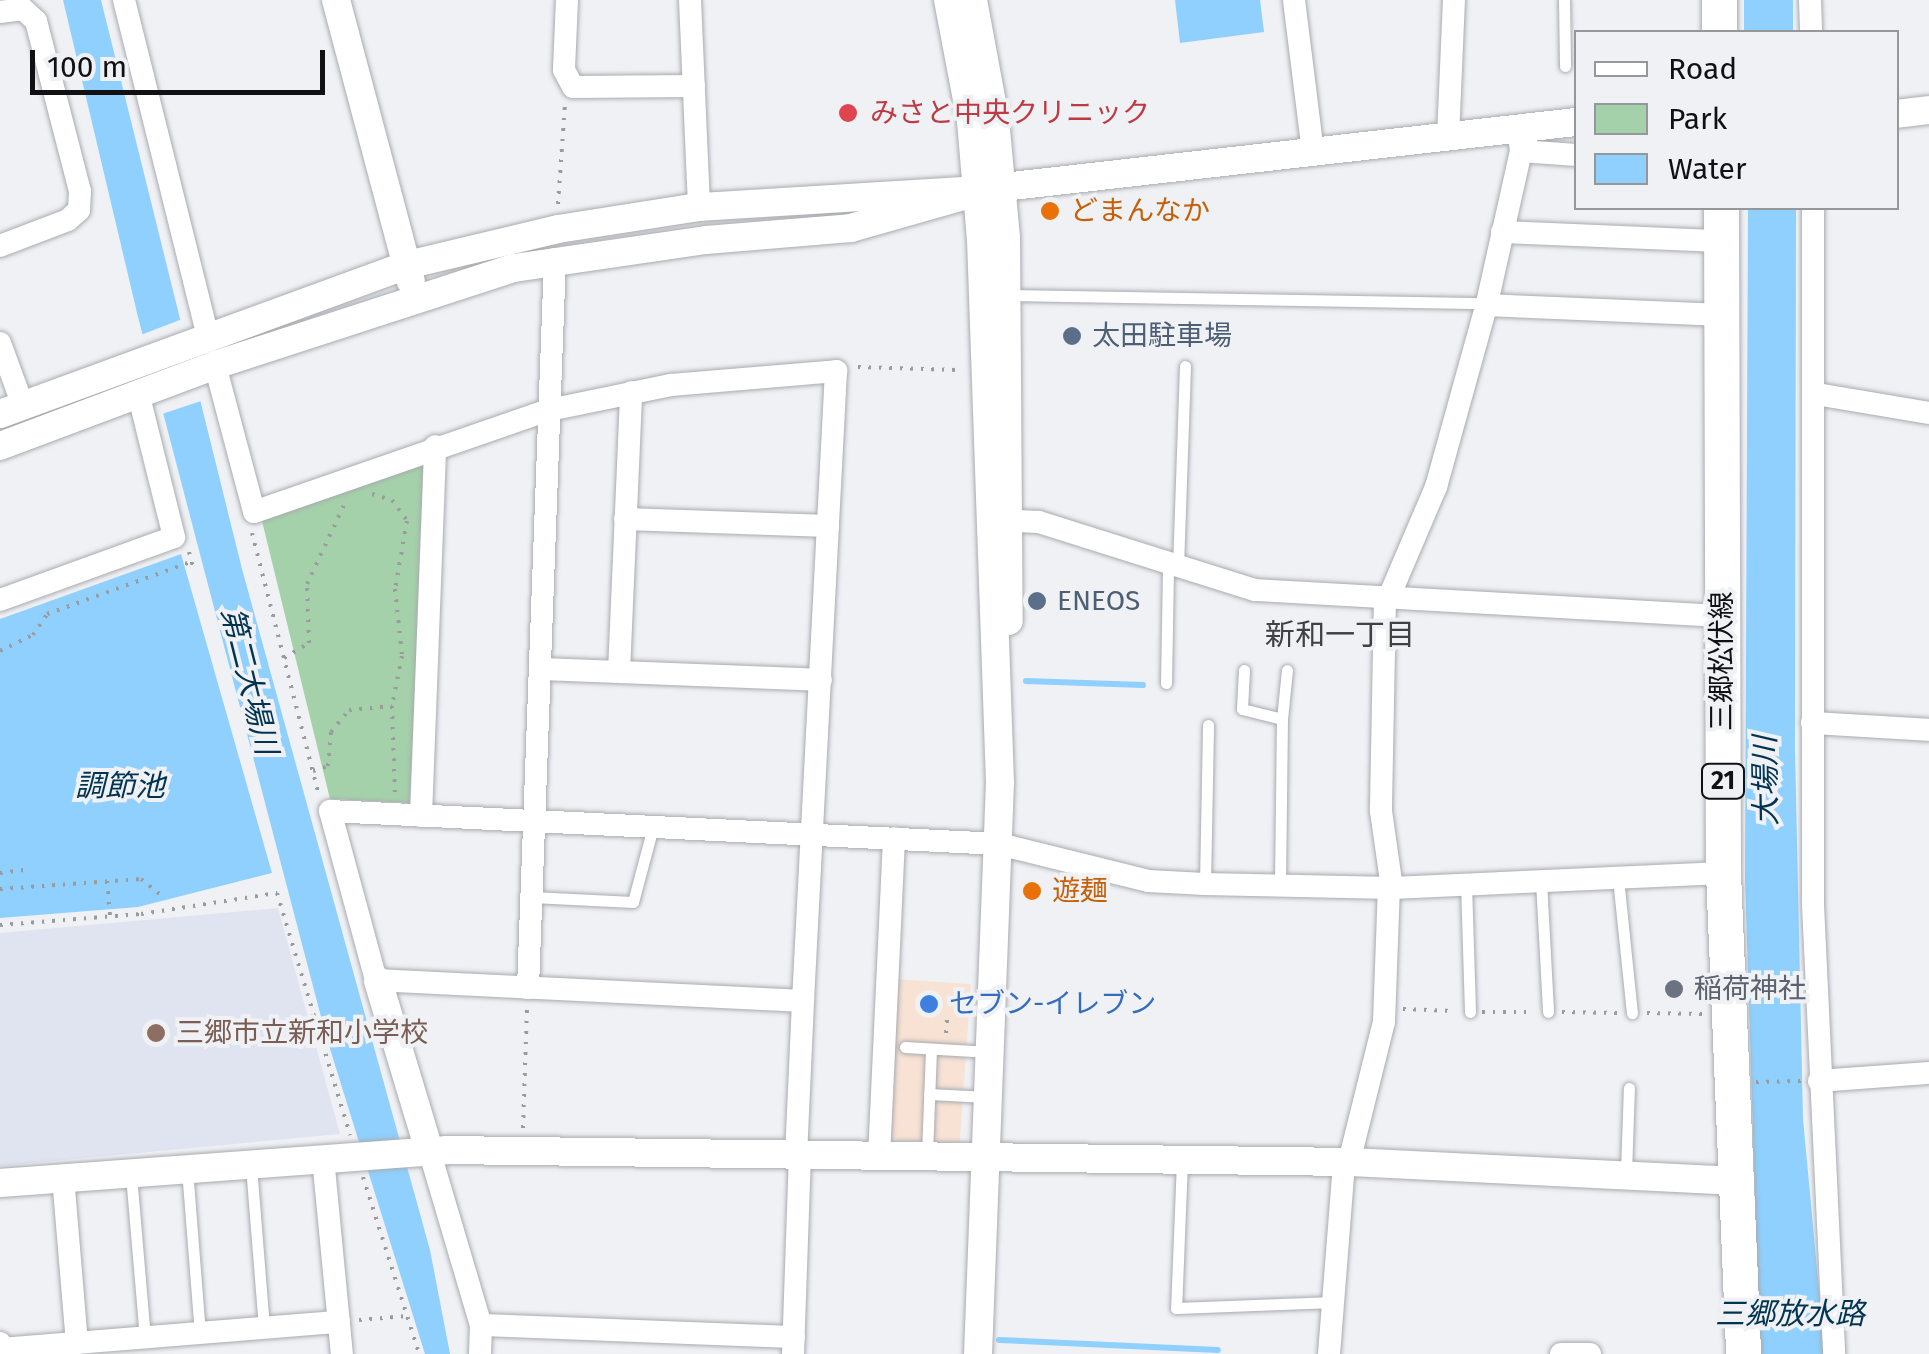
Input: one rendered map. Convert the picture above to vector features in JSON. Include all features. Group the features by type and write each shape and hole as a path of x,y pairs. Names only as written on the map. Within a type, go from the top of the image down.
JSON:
{"main road":[{"path":"1719,0 1720,30"},
{"name":"三郷松伏線","path":"1720,224 1723,873 1743,1354"}],"street":[{"path":"124,0 208,353 254,512 435,446 549,410 631,392 836,371 803,1001 793,1345 481,1325"},
{"path":"336,0 416,297"},
{"path":"567,0 564,70 573,87 694,86"},
{"path":"690,0 700,208"},
{"path":"948,0 1009,294 998,520"},
{"path":"973,0 990,189 1000,782 978,1354"},
{"path":"1294,0 1313,152"},
{"path":"1448,136 1454,0"},
{"path":"1810,0 1810,30"},
{"path":"0,12 23,9 36,21 80,192 79,210 68,220 0,246"},
{"path":"1899,114 1929,110"},
{"path":"1520,140 1574,123"},
{"path":"0,446 407,265 525,236 700,208 990,189 1448,136 1520,140 1574,154"},
{"path":"1329,1354 1346,1162 1384,1022 1390,888 1381,811 1387,597 1436,487 1486,304 1520,140"},
{"path":"208,353 554,260 851,228 946,206 990,189"},
{"path":"1814,210 1812,723 1817,1080 1834,1354"},
{"path":"1502,232 1720,224"},
{"path":"528,988 554,260"},
{"path":"1486,304 1722,315"},
{"path":"0,343 11,410 142,382"},
{"path":"0,600 174,537 142,382"},
{"path":"619,672 631,392"},
{"path":"1816,394 1929,413"},
{"path":"421,816 435,446"},
{"path":"625,519 828,526"},
{"path":"998,520 1040,522 1255,590 1722,616"},
{"path":"540,669 820,680"},
{"path":"1812,723 1929,730"},
{"path":"480,1354 481,1325 423,1151 330,812 999,844 1148,880 1205,884 1390,888 1723,873"},
{"path":"879,1157 894,838"},
{"path":"378,980 803,1001"},
{"path":"1817,1080 1929,1073"},
{"path":"0,1182 187,1165 423,1151 1182,1158 1626,1172 1734,1181"},
{"path":"323,1158 342,1354"},
{"path":"63,1177 89,1346"},
{"path":"0,1343 0,1349 89,1346 145,1337 339,1322"},
{"path":"1561,1354 1590,1354"}],"lane":[{"path":"1564,0 1565,66"},
{"path":"1009,294 1486,304"},
{"path":"1166,684 1185,366"},
{"path":"1244,670 1242,709 1282,719"},
{"path":"1280,886 1282,719 1287,670"},
{"path":"1205,884 1208,725"},
{"path":"532,897 633,902 653,827"},
{"path":"1618,878 1632,1013"},
{"path":"1542,881 1548,1012"},
{"path":"1466,884 1470,1012"},
{"path":"905,1047 990,1052"},
{"path":"927,1158 931,1049"},
{"path":"1626,1172 1629,1088"},
{"path":"929,1094 988,1097"},
{"path":"1182,1158 1176,1308 1334,1302"},
{"path":"251,1162 264,1328"},
{"path":"187,1165 200,1333"},
{"path":"131,1171 145,1337"}],"path":[{"path":"557,208 565,96"},
{"path":"836,371 958,370"},
{"path":"284,658 309,643 307,584 344,504 367,493 392,500 402,509 407,532 395,590 402,656 392,706 394,797 421,816"},
{"path":"254,512 250,522 312,771 330,812"},
{"path":"0,650 33,636 47,614 191,562"},
{"path":"312,771 328,766 331,732 349,710 392,706"},
{"path":"0,873 26,870"},
{"path":"0,889 141,879 162,896"},
{"path":"108,881 110,916"},
{"path":"0,925 110,916 277,893 418,1354"},
{"path":"523,1138 528,988"},
{"path":"1746,1082 1817,1080"},
{"path":"339,1322 407,1316"}],"shaded area":[{"name":"三郷市立新和小学校","path":"278,908 340,1134 0,1166 0,933"},
{"path":"895,979 971,984 960,1144 884,1139"}],"green space":[{"path":"416,460 425,467 410,803 330,799 261,517"}],"water":[{"name":"第二大場川","path":"63,0 101,0 242,569 430,1250 450,1354 425,1354 326,1036 138,317"},
{"path":"1175,0 1260,0 1264,32 1180,43"},
{"path":"1744,0 1793,0 1793,30 1744,30"},
{"name":"三郷放水路","path":"1748,210 1796,210 1795,749 1803,1119 1825,1354 1760,1354 1745,879"},
{"name":"調節池","path":"181,554 272,873 138,907 0,918 0,619"}],"pier":[{"path":"185,318 204,400 159,415 138,336"}],"waterway":[{"path":"1026,681 1143,685"},
{"path":"999,1340 1218,1350"}],"place":[{"name":"みさと中央クリニック","path":"848,113"},
{"name":"どまんなか","path":"1050,211"},
{"name":"太田駐車場","path":"1072,336"},
{"name":"ENEOS","path":"1037,601"},
{"name":"遊麺","path":"1032,891"},
{"name":"稲荷神社","path":"1674,989"},
{"name":"セブン-イレブン","path":"929,1004"},
{"name":"三郷市立新和小学校","path":"156,1033"}],"district":[{"name":"新和一丁目","path":"1340,635"}],"water label":[{"name":"大場川","path":"1766,781"}]}
